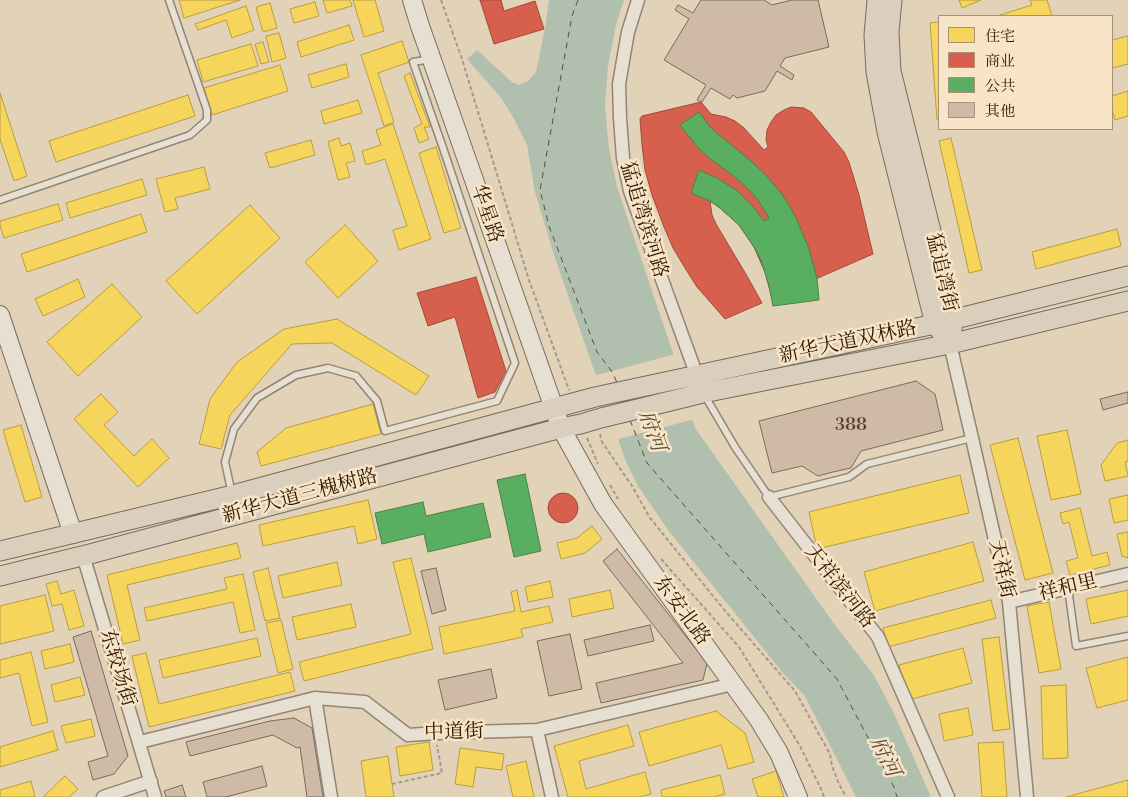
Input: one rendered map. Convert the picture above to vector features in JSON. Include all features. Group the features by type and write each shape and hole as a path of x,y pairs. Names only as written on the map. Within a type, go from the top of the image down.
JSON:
{"main road":[{"name":"猛追湾街","path":"877,0 874,35 876,72 887,132 950,344"},
{"name":"猛追湾街","path":"892,0 889,32 892,72 944,321"},
{"name":"新华大道双林路","path":"694,386 944,321 1128,276"},
{"name":"新华大道双林路","path":"694,386 950,344 1128,301"},
{"name":"新华大道三槐树路","path":"0,551 233,495 595,397 694,386"},
{"name":"新华大道三槐树路","path":"0,576 598,419 694,386"}],"street":[{"name":"华星路","path":"412,0 561,428"},
{"name":"猛追湾滨河路","path":"638,0 628,32 619,84 623,158 630,191 664,288 694,386"},
{"path":"0,315 73,534"},
{"name":"天祥街","path":"950,344 1009,602 1027,797"},
{"name":"东安北路","path":"561,428 603,504 759,720 778,753 798,797"},
{"name":"天祥滨河路","path":"769,497 878,638 948,797"},
{"name":"东较场街","path":"83,555 155,797"},
{"name":"祥和里","path":"1009,602 1128,574"},
{"name":"中道街","path":"140,742 315,698 365,702 408,735 537,730 733,684"},
{"path":"315,698 331,797"},
{"path":"537,730 552,797"},
{"path":"103,797 151,781"}],"lane":[{"path":"0,200 190,135 208,120 207,110 170,0"},
{"path":"233,495 225,462 234,429 257,398 296,376 328,368 356,376 377,401 385,431 497,401 515,363 413,62 431,59"},
{"name":"天祥滨河路","path":"694,386 769,497"},
{"path":"769,497 849,477 867,464 972,438"},
{"path":"1068,588 1076,646 1128,636"}],"path":[{"path":"598,419 602,442 632,486 650,518 726,612 795,691 830,754 832,766 846,797"},
{"path":"392,784 442,774 437,744 440,733"}],"water":[{"name":"府河","path":"549,0 624,0 616,25 608,66 605,105 609,149 617,187 673,353 695,428 835,625 873,674 892,709 931,797 856,797 805,696 783,673 668,530 638,486 626,462 554,255 535,192 527,145 502,99 467,59 477,50 512,82 519,85 528,81 536,72"}],"pier":[{"path":"676,354 695,419 615,440 593,376"}],"building: 住宅":[{"path":"179,0 240,0 184,18"},
{"path":"323,0 350,0 352,6 327,13"},
{"path":"353,0 375,0 384,31 364,37"},
{"path":"959,0 981,0 962,8"},
{"path":"1030,0 1047,0 1052,15 1000,15 1032,5"},
{"path":"315,2 319,16 294,23 290,9"},
{"path":"270,3 277,28 263,32 256,7"},
{"path":"246,6 254,30 232,38 226,20 198,30 195,24"},
{"path":"938,22 938,120 937,120 930,23"},
{"path":"349,25 354,40 301,57 297,42"},
{"path":"279,33 286,58 272,62 266,36"},
{"path":"1128,36 1128,64 1113,68 1113,40"},
{"path":"402,41 409,62 378,73 394,122 384,126 361,55"},
{"path":"263,42 269,62 261,64 255,44"},
{"path":"251,44 258,66 203,82 197,60"},
{"path":"346,64 349,77 312,88 308,75"},
{"path":"280,65 288,91 212,115 204,88"},
{"path":"410,73 430,127 424,127 429,139 419,143 414,128 422,124 404,76"},
{"path":"1128,91 1128,116 1115,120 1113,96"},
{"path":"0,93 27,176 14,181 0,139"},
{"path":"188,95 195,116 56,162 49,141"},
{"path":"358,100 362,113 324,124 321,111"},
{"path":"393,124 431,239 399,250 393,230 407,226 385,159 366,165 362,151 381,145 376,130"},
{"path":"339,138 341,146 350,143 355,161 346,163 350,177 338,180 328,142"},
{"path":"951,138 982,270 969,273 939,141"},
{"path":"311,140 315,155 270,168 265,153"},
{"path":"436,147 461,228 444,233 419,153"},
{"path":"204,167 210,189 175,198 178,209 165,212 156,179"},
{"path":"142,179 147,195 70,218 66,203"},
{"path":"58,204 63,220 4,238 0,221"},
{"path":"250,205 280,238 197,314 166,281"},
{"path":"141,214 147,232 27,272 21,254"},
{"path":"345,225 378,261 338,298 305,262"},
{"path":"1117,229 1121,246 1036,269 1032,252"},
{"path":"78,279 85,297 43,316 35,299"},
{"path":"112,284 142,317 78,376 47,342"},
{"path":"337,319 429,376 416,395 332,343 292,344 230,415 221,449 199,444 210,399 237,362 284,329"},
{"path":"101,394 118,412 104,425 134,456 152,439 169,458 138,487 74,419"},
{"path":"373,404 381,434 261,466 257,452 286,428"},
{"path":"21,425 42,497 25,502 3,430"},
{"path":"1067,430 1081,494 1051,500 1037,436"},
{"path":"1018,438 1053,573 1025,580 990,445"},
{"path":"1128,440 1128,461 1125,462 1128,476 1105,481 1101,465 1117,443"},
{"path":"960,475 969,513 817,549 809,512"},
{"path":"1128,495 1128,520 1114,523 1109,499"},
{"path":"368,500 377,539 358,544 354,526 263,546 259,525"},
{"path":"1080,508 1092,556 1107,552 1110,565 1070,575 1066,561 1078,558 1069,522 1063,524 1060,513"},
{"path":"592,526 602,539 585,553 561,559 557,543 577,538"},
{"path":"1128,532 1128,558 1122,556 1117,534"},
{"path":"973,542 984,581 875,611 864,572"},
{"path":"237,543 241,558 127,585 140,640 123,644 107,575"},
{"path":"411,558 433,649 304,681 299,662 411,634 393,562"},
{"path":"337,562 342,585 283,598 278,576"},
{"path":"268,568 280,618 265,621 253,572"},
{"path":"243,574 255,630 240,633 233,602 147,621 144,608 227,589 224,578"},
{"path":"57,581 61,594 74,590 84,626 69,630 62,604 52,606 46,584"},
{"path":"550,581 553,597 528,602 525,587"},
{"path":"517,590 521,612 549,606 553,622 521,629 523,637 444,654 439,627 515,611 511,592"},
{"path":"610,590 614,608 572,617 569,599"},
{"path":"1128,590 1128,616 1091,624 1086,599"},
{"path":"45,595 54,631 0,644 0,606"},
{"path":"991,600 996,618 888,647 883,628"},
{"path":"1049,602 1061,669 1039,673 1027,606"},
{"path":"351,604 356,627 297,640 292,617"},
{"path":"281,620 293,669 278,673 266,623"},
{"path":"999,637 1010,729 993,731 982,639"},
{"path":"257,638 261,656 163,678 159,660"},
{"path":"70,644 74,662 45,669 41,651"},
{"path":"963,648 972,683 908,700 899,665"},
{"path":"31,652 48,722 32,726 19,673 0,678 0,660"},
{"path":"146,653 159,704 290,672 295,691 149,727 132,656"},
{"path":"1128,657 1128,700 1097,708 1086,668"},
{"path":"80,677 85,695 55,702 51,685"},
{"path":"1066,685 1068,758 1043,759 1041,686"},
{"path":"968,708 973,735 944,741 939,714"},
{"path":"716,711 745,733 754,762 728,769 721,745 649,766 639,732"},
{"path":"91,719 95,736 66,743 61,726"},
{"path":"628,725 634,746 579,761 586,789 645,772 651,794 639,797 568,797 554,746"},
{"path":"53,731 58,750 0,767 0,747"},
{"path":"429,742 433,770 400,776 396,747"},
{"path":"1003,742 1007,797 982,797 978,743"},
{"path":"460,748 504,754 502,770 476,767 473,787 455,784"},
{"path":"388,756 394,797 366,797 361,761"},
{"path":"526,761 534,797 513,797 506,766"},
{"path":"776,771 784,797 758,797 752,779"},
{"path":"720,775 725,794 713,797 662,797 661,790"},
{"path":"65,776 78,789 69,797 43,797"},
{"path":"1128,780 1128,797 1066,797"},
{"path":"31,781 35,797 0,797 0,790"}],"building: 商业":[{"path":"480,0 501,0 504,11 535,1 544,29 494,44"},
{"path":"701,102 711,114 735,121 764,150 768,147 766,140 767,130 776,115 791,107 804,108 811,112 844,152 849,162 873,254 772,298 765,272 754,247 739,225 710,201 712,215 716,224 762,303 725,319 697,287 673,248 652,195 645,170 642,145 640,119 642,116"},
{"path":"476,277 506,371 495,392 478,398 455,317 428,326 417,293"},
{"path":"563,493 574,497 578,508 574,519 563,523 552,519 548,508 552,497"}],"building: 公共":[{"path":"699,112 710,127 764,173 789,205 808,246 817,278 819,300 773,306 761,260 739,225 710,201 691,193 699,170 717,178 736,190 752,205 764,221 769,218 758,200 747,188 699,149 680,125"},
{"path":"525,474 541,551 514,557 497,480"},
{"path":"423,502 426,516 483,503 491,537 428,552 424,534 382,544 375,513"}],"building: 其他":[{"path":"701,0 764,0 772,5 792,0 818,0 829,47 785,58 780,66 794,75 792,80 777,71 765,91 737,98 733,95 730,99 711,88 702,102 697,100 706,85 664,60 689,19 675,10 678,5 693,13"},
{"path":"916,381 935,394 943,430 861,451 851,468 818,476 802,466 772,473 759,421"},
{"path":"1128,392 1128,403 1103,410 1100,399"},
{"path":"617,549 707,663 703,680 601,703 596,683 683,663 603,561"},
{"path":"436,568 446,610 432,614 421,571"},
{"path":"650,625 654,641 588,656 584,640"},
{"path":"91,631 128,756 114,774 93,780 88,762 108,756 73,637"},
{"path":"570,634 582,689 549,696 537,641"},
{"path":"491,669 497,698 445,710 438,680"},
{"path":"294,718 312,728 323,797 307,797 300,747 297,748 273,735 190,756 186,742 270,721"},
{"path":"262,766 267,786 226,797 207,797 203,782"},
{"path":"182,785 186,797 166,797 164,791"}],"ferry route":[{"path":"578,0 572,16 540,190 549,226 597,352 613,373 617,383"},
{"path":"630,420 647,463 837,679 894,787 897,797"}]}
